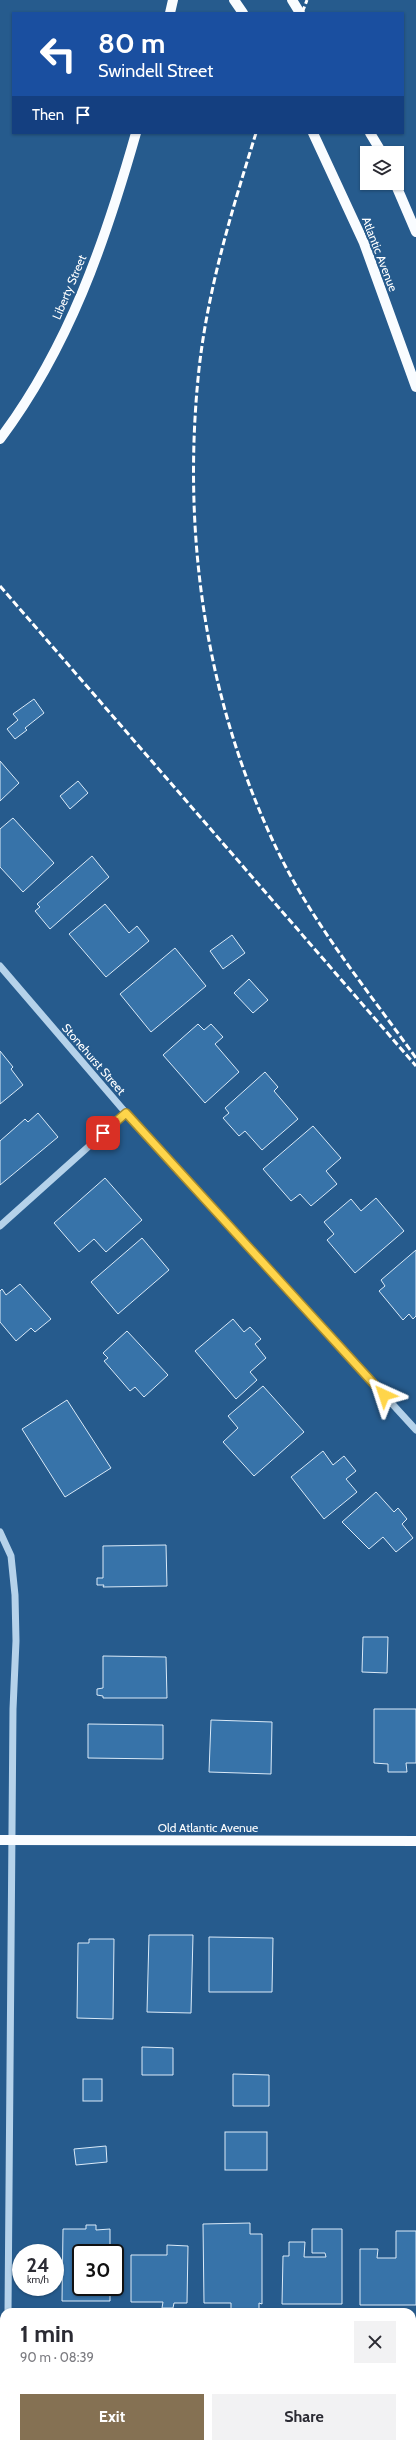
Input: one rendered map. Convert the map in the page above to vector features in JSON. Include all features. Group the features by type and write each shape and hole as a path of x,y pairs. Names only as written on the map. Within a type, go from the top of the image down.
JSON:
{"main road":[{"path":"170,12 173,0"},
{"path":"234,0 242,12"},
{"path":"292,0 299,12"},
{"name":"Liberty Street","path":"0,439 49,363 77,306 111,221 136,134"},
{"name":"Atlantic Avenue","path":"313,134 364,243 416,387"},
{"path":"371,134 378,146"},
{"path":"398,190 416,232"},
{"name":"Old Atlantic Avenue","path":"0,1840 416,1840"}],"street":[{"name":"Stonehurst Street","path":"0,966 126,1113 416,1430"},
{"path":"0,1226 126,1113"},
{"path":"0,1532 11,1556 15,1602 16,1641 13,1709 8,2308"}],"building":[{"path":"34,699 44,713 25,728 27,730 15,739 7,729 18,720 13,714"},
{"path":"0,761 19,783 0,801"},
{"path":"78,781 88,793 70,809 60,796"},
{"path":"13,818 54,863 23,892 0,867 0,829"},
{"path":"92,856 109,877 50,929 35,911 40,907 37,904"},
{"path":"105,904 129,933 137,926 149,941 106,977 69,934"},
{"path":"232,935 245,953 223,969 210,951"},
{"path":"175,948 206,986 151,1032 120,994"},
{"path":"249,979 268,1000 253,1013 234,993"},
{"path":"198,1024 204,1030 211,1024 223,1037 215,1044 239,1072 205,1103 163,1055"},
{"path":"0,1051 13,1067 11,1069 23,1085 0,1104"},
{"path":"265,1072 278,1087 274,1091 298,1119 262,1150 245,1131 239,1136 223,1118 229,1113 225,1108"},
{"path":"38,1113 58,1137 0,1185 0,1141 25,1119 28,1122"},
{"path":"313,1126 341,1158 326,1171 337,1184 311,1206 300,1194 291,1201 263,1169"},
{"path":"105,1178 142,1220 106,1252 94,1239 79,1252 54,1223"},
{"path":"376,1198 404,1231 355,1273 327,1240 334,1234 324,1222 351,1199 361,1211"},
{"path":"142,1238 169,1270 118,1314 91,1282"},
{"path":"416,1250 416,1316 413,1319 409,1314 403,1320 379,1291 385,1286 381,1280"},
{"path":"20,1284 51,1319 35,1332 31,1328 16,1341 0,1322 0,1291 2,1289 6,1295"},
{"path":"233,1319 244,1332 250,1327 261,1339 255,1344 266,1358 250,1372 257,1380 236,1399 195,1351"},
{"path":"127,1331 168,1375 144,1397 135,1387 130,1391 104,1361 108,1358 103,1353"},
{"path":"263,1386 304,1432 254,1476 223,1442 238,1428 228,1416"},
{"path":"67,1400 111,1468 65,1497 22,1429"},
{"path":"323,1451 333,1465 344,1456 356,1471 346,1479 357,1492 324,1519 291,1477"},
{"path":"376,1492 394,1512 398,1508 407,1519 402,1524 413,1538 396,1552 383,1537 369,1549 342,1522"},
{"path":"166,1545 167,1586 103,1587 104,1585 97,1585 97,1578 103,1578 103,1546"},
{"path":"363,1637 388,1637 387,1673 362,1672"},
{"path":"103,1656 166,1657 167,1698 103,1698 103,1696 97,1695 97,1689 103,1688"},
{"path":"374,1709 416,1709 416,1763 406,1763 407,1772 388,1772 388,1764 374,1763"},
{"path":"211,1720 272,1722 271,1774 209,1772"},
{"path":"88,1724 163,1725 163,1759 88,1758"},
{"path":"149,1935 193,1935 191,2013 147,2012"},
{"path":"209,1937 273,1938 272,1992 209,1992"},
{"path":"89,1939 114,1939 113,2019 77,2018 78,1943 89,1943"},
{"path":"142,2047 173,2048 173,2075 142,2075"},
{"path":"233,2074 269,2075 269,2106 233,2106"},
{"path":"83,2079 102,2079 102,2101 83,2101"},
{"path":"225,2132 267,2132 267,2170 225,2170"},
{"path":"106,2146 107,2162 76,2165 74,2149"},
{"path":"250,2223 250,2234 262,2234 262,2304 259,2303 259,2308 231,2308 231,2303 204,2303 203,2224"},
{"path":"86,2225 96,2225 96,2230 110,2229 110,2244 72,2244 72,2296 110,2296 110,2301 62,2301 62,2296 64,2296 63,2229 86,2229"},
{"path":"312,2229 342,2229 342,2304 282,2304 283,2256 289,2256 289,2242 305,2242 304,2257 326,2257 325,2253 312,2253"},
{"path":"396,2231 416,2231 416,2305 360,2305 360,2249 378,2249 377,2258 396,2258"},
{"path":"167,2245 188,2246 187,2303 174,2303 173,2308 162,2308 163,2302 131,2302 131,2255 167,2255"}],"railway":[{"path":"302,12 307,0"},
{"path":"256,134 238,191 215,279 208,309 199,369 194,429 194,489 197,549 204,609 215,668 230,726 249,783 272,839 286,868 320,925 416,1058"},
{"path":"0,586 416,1066"}],"route":[{"path":"103,1133 126,1113 384,1395"}]}
